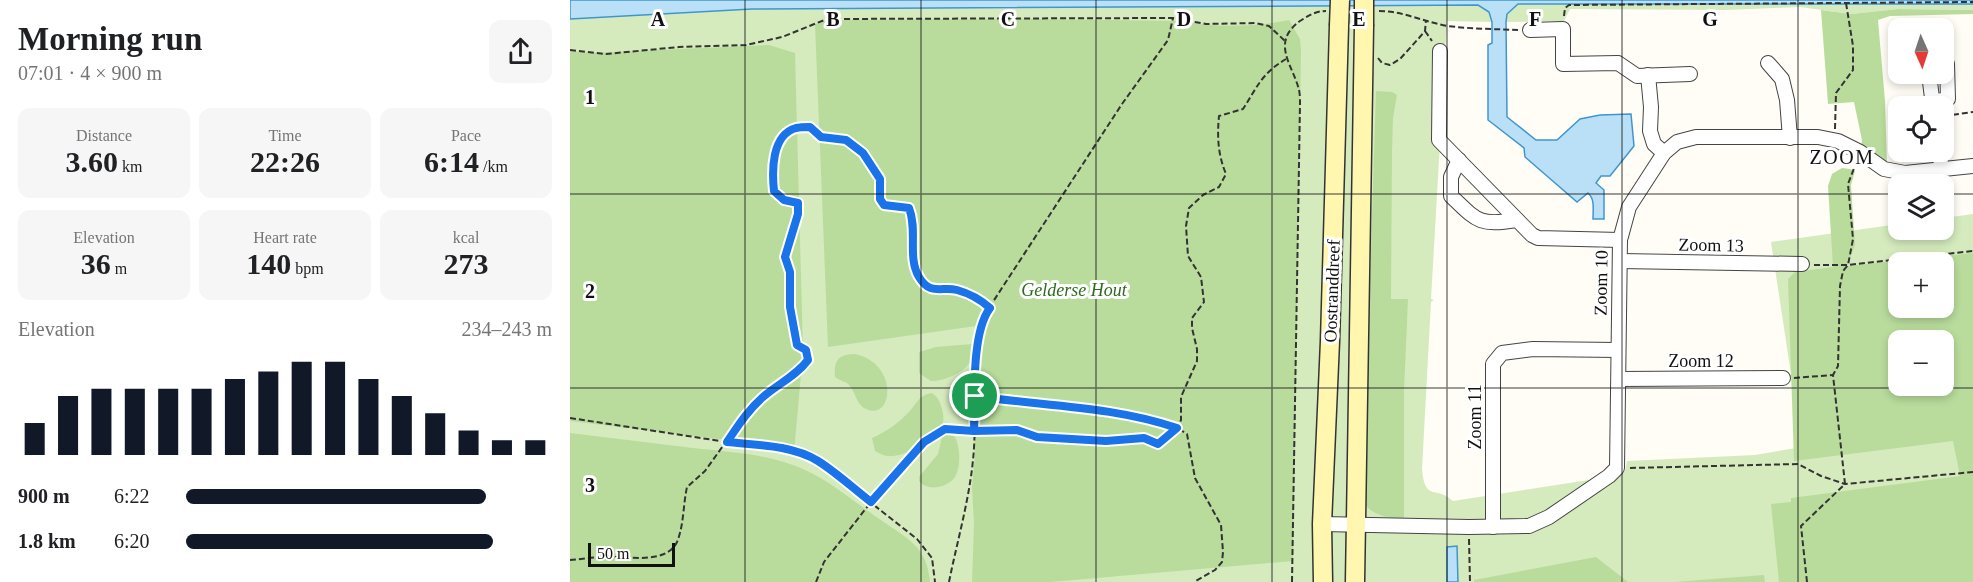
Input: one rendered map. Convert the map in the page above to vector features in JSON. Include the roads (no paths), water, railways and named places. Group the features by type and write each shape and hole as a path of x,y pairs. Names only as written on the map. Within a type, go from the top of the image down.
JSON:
{"main road":[{"name":"Oostranddreef","path":"1323,582 1322,524 1331,330 1340,0"},
{"name":"Oostranddreef","path":"1355,582 1364,0"}],"street":[{"path":"1530,30 1563,29 1563,64 1618,63 1636,76 1690,74"},
{"path":"1440,51 1439,140 1532,235 1538,238 1620,240"},
{"path":"1768,63 1782,79 1787,100 1790,138"},
{"path":"1648,75 1651,107 1650,131 1654,144 1664,153"},
{"name":"Zoom 10","path":"1493,527 1529,526 1549,518 1610,476 1617,468 1620,240 1629,207 1664,153 1677,142 1696,137 1818,137 1860,152 1884,169 1905,174 1973,166"},
{"path":"1459,160 1451,177 1451,196 1481,222 1516,220"},
{"path":"1941,162 1942,170"},
{"name":"Zoom 13","path":"1620,261 1802,264"},
{"name":"Zoom 11","path":"1493,527 1493,364 1502,353 1533,349 1618,350"},
{"name":"Zoom 12","path":"1619,379 1783,378"},
{"path":"1322,524 1493,527"}],"water":[{"path":"570,0 1973,0 1973,4 1518,4 1507,14 1506,22 1507,117 1536,140 1557,140 1580,119 1600,115 1631,114 1634,146 1610,176 1601,176 1596,183 1604,190 1604,219 1593,219 1593,201 1588,193 1577,202 1525,157 1524,148 1488,120 1488,45 1492,43 1492,22 1489,12 1478,5 752,9 570,19"},
{"path":"1457,546 1458,582 1447,582 1447,547"}],"district":[{"name":"ZOOM","path":"1842,157"}],"park label":[{"name":"Gelderse Hout","path":"1074,290"}]}
